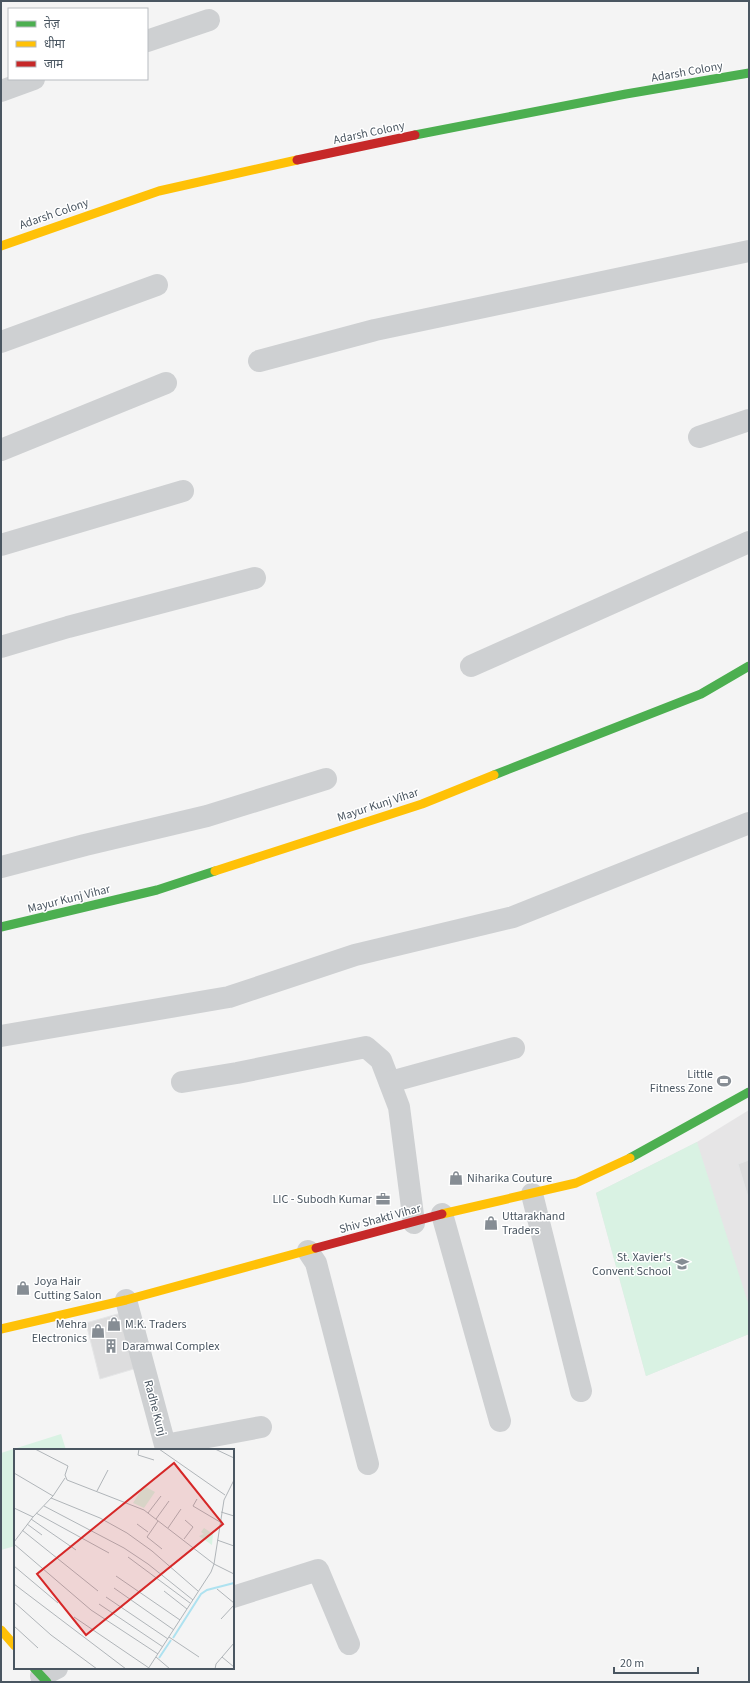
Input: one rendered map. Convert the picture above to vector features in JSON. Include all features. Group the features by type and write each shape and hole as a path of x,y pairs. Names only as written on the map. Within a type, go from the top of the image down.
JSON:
{"street":[{"path":"148,41 209,20"},
{"name":"Adarsh Colony","path":"1,246 159,191 375,143 626,94 749,73"},
{"path":"1,91 31,80"},
{"path":"259,361 375,330 749,251"},
{"path":"1,342 157,285"},
{"path":"1,450 166,383"},
{"path":"699,437 749,420"},
{"path":"1,545 183,491"},
{"path":"471,666 749,542"},
{"path":"1,647 68,627 255,578"},
{"name":"Mayur Kunj Vihar","path":"1,927 156,890 422,804 701,694 749,666"},
{"path":"1,867 207,816 326,779"},
{"path":"1,1036 229,997 354,955 514,917 749,823"},
{"path":"182,1082 237,1073 366,1047 381,1060 399,1107 414,1223"},
{"path":"390,1082 514,1048"},
{"name":"Shiv Shakti Vihar","path":"1,1329 126,1300 414,1223 442,1214 576,1183 618,1165 749,1092"},
{"path":"532,1194 581,1391"},
{"path":"442,1214 500,1421"},
{"path":"308,1251 316,1263 368,1464"},
{"name":"Radhe Kunj","path":"126,1300 165,1445 261,1427"},
{"path":"234,1597 318,1570 349,1644"},
{"path":"1,1630 14,1645"}],"shaded area":[{"name":"St. Xavier's Convent School","path":"749,1110 749,1334 646,1376 596,1193 697,1142"}],"green space":[{"name":"St. Xavier's Convent School","path":"697,1142 749,1306 749,1334 646,1376 596,1193"},
{"path":"61,1434 66,1449 14,1449 14,1546 1,1550 1,1453"}],"building":[{"path":"749,1160 749,1200 738,1164"},
{"name":"Daramwal Complex","path":"121,1313 137,1368 100,1379 86,1323"}],"traffic: fast":[{"path":"415,135 626,94 749,73"},
{"path":"494,775 701,694 749,666"},
{"path":"1,927 157,890 215,871"},
{"path":"630,1158 749,1092"},
{"path":"35,1669 47,1682"}],"traffic: slow":[{"path":"1,246 159,191 297,160"},
{"path":"215,871 422,804 494,775"},
{"path":"442,1214 576,1183 630,1158"},
{"path":"1,1329 126,1300 316,1248"},
{"path":"1,1630 14,1645"}],"traffic: jam":[{"path":"297,160 415,135"},
{"path":"316,1248 442,1214"}],"place":[{"name":"Little Fitness Zone","path":"724,1081"},
{"name":"Niharika Couture","path":"456,1178"},
{"name":"LIC - Subodh Kumar","path":"383,1199"},
{"name":"Uttarakhand Traders","path":"491,1223"},
{"name":"St. Xavier's Convent School","path":"682,1264"},
{"name":"Joya Hair Cutting Salon","path":"23,1288"},
{"name":"M.K. Traders","path":"114,1324"},
{"name":"Mehra Electronics","path":"98,1331"},
{"name":"Daramwal Complex","path":"111,1346"}]}
